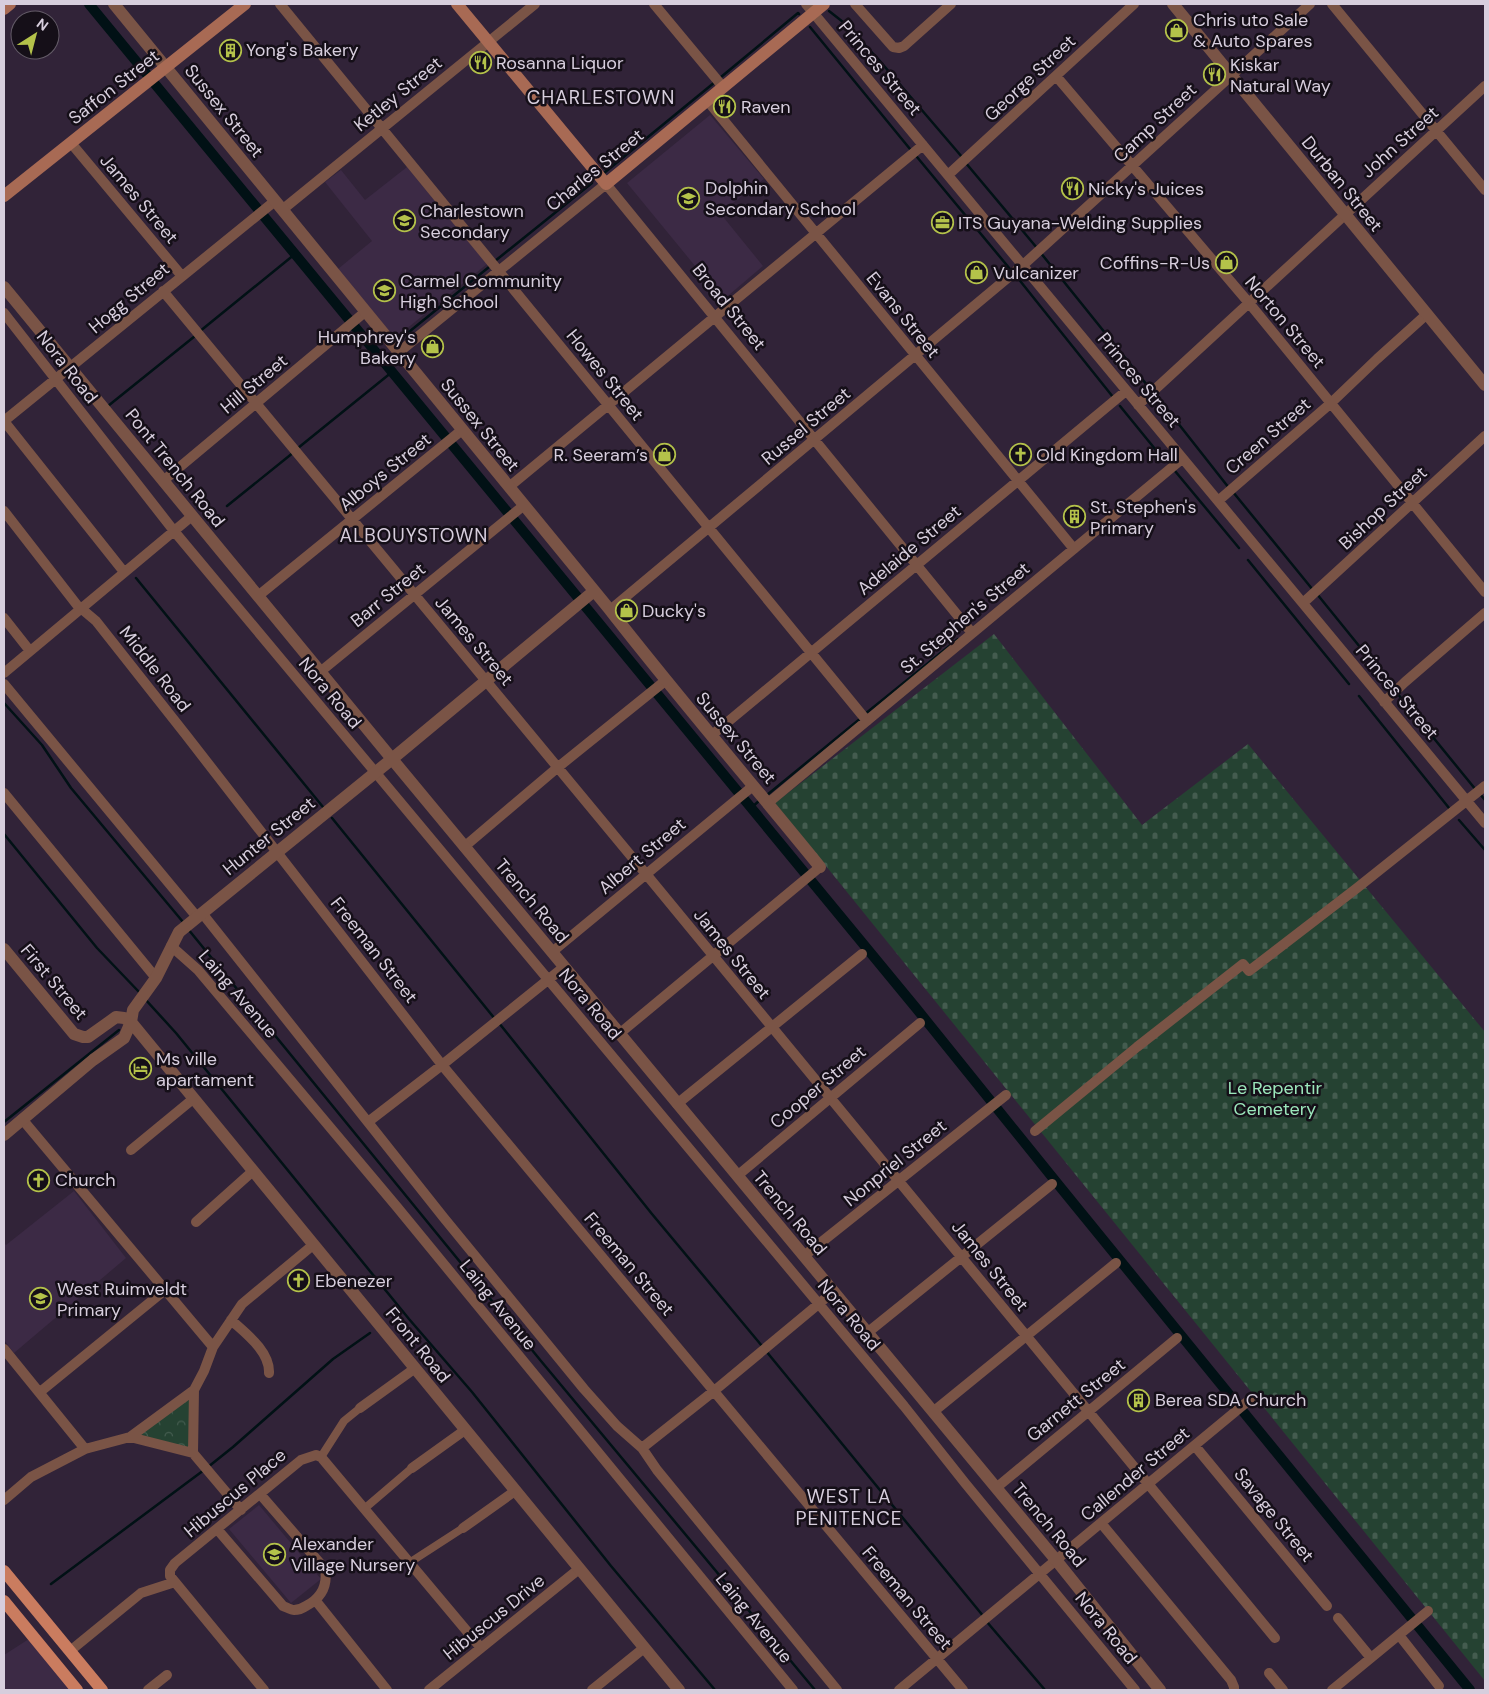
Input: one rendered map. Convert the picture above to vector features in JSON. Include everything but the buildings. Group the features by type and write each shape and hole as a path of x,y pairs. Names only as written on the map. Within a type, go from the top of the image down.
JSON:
{"main road":[{"path":"4,9 10,4"},
{"name":"Saffon Street","path":"4,196 245,4"},
{"name":"Broad Street","path":"457,4 606,184"},
{"name":"Charles Street","path":"606,184 723,87 810,8 824,4"},
{"path":"4,1571 102,1690"},
{"path":"4,1601 77,1690"}],"street":[{"name":"Sussex Street","path":"114,4 361,315 398,352 459,433 509,487 520,509 590,594 610,610 665,681 712,735 820,867"},
{"name":"Howes Street","path":"280,4 867,721"},
{"name":"Ketley Street","path":"274,206 382,128 535,4"},
{"path":"654,4 723,87"},
{"path":"855,4 893,47 896,48 904,46 950,4"},
{"name":"George Street","path":"948,175 1134,4"},
{"name":"Durban Street","path":"1173,4 1485,385"},
{"name":"Camp Street","path":"1022,266 1310,4"},
{"path":"1332,4 1485,190"},
{"name":"Princes Street","path":"810,8 1182,458 1221,498 1470,799 1485,823"},
{"name":"Norton Street","path":"1056,76 1249,303 1485,592"},
{"name":"John Street","path":"1138,405 1485,86"},
{"name":"Evans Street","path":"707,100 1074,549"},
{"name":"James Street","path":"71,142 181,275"},
{"path":"509,487 923,145"},
{"name":"Charles Street","path":"398,352 606,184"},
{"name":"Broad Street","path":"606,184 972,633"},
{"name":"Hogg Street","path":"4,421 250,220 274,206"},
{"name":"Russel Street","path":"610,610 1022,266"},
{"name":"Pont Trench Road","path":"4,287 392,759"},
{"name":"James Street","path":"162,291 414,596 486,680 556,768 646,874 1275,1638"},
{"name":"Nora Road","path":"4,312 174,531 904,1406 965,1484 1135,1690"},
{"name":"Creen Street","path":"1221,498 1331,403 1427,314"},
{"name":"Hill Street","path":"163,481 361,315"},
{"name":"Adelaide Street","path":"712,735 1126,391"},
{"path":"4,421 124,572"},
{"name":"Alboys Street","path":"258,596 459,433"},
{"name":"Bishop Street","path":"1306,601 1485,436"},
{"name":"St. Stephen's Street","path":"768,803 1182,458"},
{"name":"Barr Street","path":"320,672 520,509"},
{"name":"Middle Road","path":"4,511 81,609 86,611 96,621 278,851"},
{"path":"4,673 192,516"},
{"name":"Hunter Street","path":"4,1135 93,1060 124,1038 133,1010 156,978 171,946 192,922 590,594"},
{"path":"1387,699 1485,613"},
{"path":"4,618 30,651"},
{"path":"464,847 556,768 665,681"},
{"path":"4,684 192,922 368,1122 584,1389 617,1426 642,1448 657,1470 837,1690"},
{"name":"Trench Road","path":"392,759 1056,1560 1160,1690"},
{"name":"Albert Street","path":"552,952 753,786"},
{"path":"1035,1131 1137,1047 1243,964 1249,970 1484,787"},
{"path":"4,793 156,978"},
{"name":"Freeman Street","path":"278,851 442,1065 963,1690"},
{"path":"619,1034 820,867"},
{"name":"Laing Avenue","path":"171,946 198,970 391,1200 793,1690"},
{"name":"First Street","path":"4,949 74,1034 83,1037 88,1036 116,1017 124,1018 130,1022"},
{"path":"677,1104 862,954"},
{"path":"368,1122 564,967"},
{"name":"Front Road","path":"130,1022 678,1690"},
{"name":"Cooper Street","path":"737,1176 920,1023"},
{"name":"Nonpriel Street","path":"804,1256 1006,1094"},
{"path":"131,1150 193,1099"},
{"path":"22,1119 213,1347"},
{"path":"196,1222 253,1171"},
{"path":"867,1333 1052,1184"},
{"path":"4,1500 31,1477 86,1449 130,1436 194,1390 213,1347 242,1304 313,1245"},
{"path":"933,1412 1116,1263"},
{"path":"40,1392 165,1290"},
{"path":"642,1448 833,1292"},
{"path":"231,1320 262,1352 270,1368 269,1373"},
{"name":"Garnett Street","path":"996,1488 1177,1338"},
{"path":"4,1348 86,1449"},
{"path":"414,1368 344,1421 321,1457 481,1648"},
{"path":"193,1453 194,1390"},
{"name":"Callender Street","path":"899,1690 1251,1399"},
{"path":"364,1508 412,1468 465,1430"},
{"path":"130,1436 193,1453 241,1510"},
{"name":"Savage Street","path":"1195,1446 1327,1606"},
{"name":"Hibuscus Place","path":"175,1582 170,1576 170,1570 176,1564 301,1460 316,1455 321,1457"},
{"path":"409,1563 515,1491"},
{"path":"217,1529 283,1606 293,1610 316,1601 324,1589 327,1579 325,1569 260,1494"},
{"path":"1101,1523 1231,1680 1234,1690"},
{"name":"Hibuscus Drive","path":"429,1690 579,1569"},
{"path":"70,1651 141,1593 175,1582 261,1689"},
{"path":"316,1601 387,1690"},
{"path":"1335,1689 1428,1611"},
{"path":"1338,1618 1371,1658"},
{"path":"1399,1635 1438,1686"},
{"path":"592,1690 644,1648"},
{"path":"1269,1673 1283,1690"},
{"path":"148,1690 167,1675"}],"shaded area":[{"name":"Dolphin Secondary School","path":"710,115 764,179 720,213 763,266 723,300 627,183"},
{"name":"Charlestown Secondary","path":"407,167 487,264 395,338 338,269 372,241 325,182 341,170 365,200"},
{"name":"West Ruimveldt Primary","path":"74,1191 126,1258 14,1353 4,1340 4,1243 6,1245"},
{"name":"Alexander Village Nursery","path":"259,1505 321,1579 291,1603 229,1529"},
{"path":"32,1637 75,1690 4,1690 4,1655"}],"green space":[{"name":"Le Repentir Cemetery","path":"994,634 1142,825 1248,744 1485,1032 1485,1681 775,803"},
{"path":"190,1397 189,1448 137,1435"}],"waterway":[{"path":"89,4 916,1008 1470,1690"},
{"path":"829,11 843,22 879,60 962,157"},
{"path":"721,77 799,14"},
{"path":"810,27 910,149"},
{"path":"604,173 715,82"},
{"path":"917,157 1010,269"},
{"path":"965,162 1037,248"},
{"path":"495,261 592,183"},
{"path":"1040,252 1151,390"},
{"path":"199,332 295,254"},
{"path":"399,340 489,267"},
{"path":"1017,277 1113,397"},
{"path":"108,406 195,336"},
{"path":"298,448 392,372"},
{"path":"1155,394 1229,488"},
{"path":"1120,406 1164,460"},
{"path":"227,506 294,452"},
{"path":"1175,471 1239,548"},
{"path":"1233,492 1313,590"},
{"path":"1248,560 1349,684"},
{"path":"136,578 323,807"},
{"path":"1317,594 1394,689"},
{"path":"865,714 958,639"},
{"path":"1397,693 1476,790"},
{"path":"1359,696 1449,808"},
{"path":"4,703 42,745 71,788 183,922"},
{"path":"767,795 861,718"},
{"path":"1480,794 1485,800"},
{"path":"751,808 760,800"},
{"path":"332,818 495,1019"},
{"path":"1459,820 1485,850"},
{"path":"4,834 97,948 140,993"},
{"path":"188,929 541,1361 815,1690"},
{"path":"145,999 176,1033 409,1319 472,1392 611,1566 715,1690"},
{"path":"499,1023 652,1214 762,1346"},
{"path":"4,1122 119,1030"},
{"path":"208,1467 333,1359 370,1333"},
{"path":"766,1351 984,1617"},
{"path":"51,1584 204,1470"},
{"path":"987,1622 1045,1690"}],"place":[{"name":"Chris uto Sale & Auto Spares","path":"1177,30"},
{"name":"Yong's Bakery","path":"230,50"},
{"name":"Rosanna Liquor","path":"480,63"},
{"name":"Kiskar Natural Way","path":"1214,75"},
{"name":"Raven","path":"725,107"},
{"name":"Nicky's Juices","path":"1072,189"},
{"name":"Dolphin Secondary School","path":"689,198"},
{"name":"Charlestown Secondary","path":"404,221"},
{"name":"ITS Guyana-Welding Supplies","path":"942,223"},
{"name":"Coffins-R-Us","path":"1226,263"},
{"name":"Vulcanizer","path":"977,273"},
{"name":"Carmel Community High School","path":"384,291"},
{"name":"Humphrey's Bakery","path":"432,347"},
{"name":"R. Seeram’s","path":"664,455"},
{"name":"Old Kingdom Hall","path":"1020,455"},
{"name":"St. Stephen's Primary","path":"1074,517"},
{"name":"Ducky's","path":"626,611"},
{"name":"Ms ville apartament","path":"140,1069"},
{"name":"Church","path":"39,1180"},
{"name":"Ebenezer","path":"299,1281"},
{"name":"West Ruimveldt Primary","path":"41,1299"},
{"name":"Berea SDA Church","path":"1139,1400"},
{"name":"Alexander Village Nursery","path":"275,1554"}],"district":[{"name":"CHARLESTOWN","path":"601,97"},
{"name":"ALBOUYSTOWN","path":"414,535"},
{"name":"WEST LA PENITENCE","path":"849,1507"}]}
